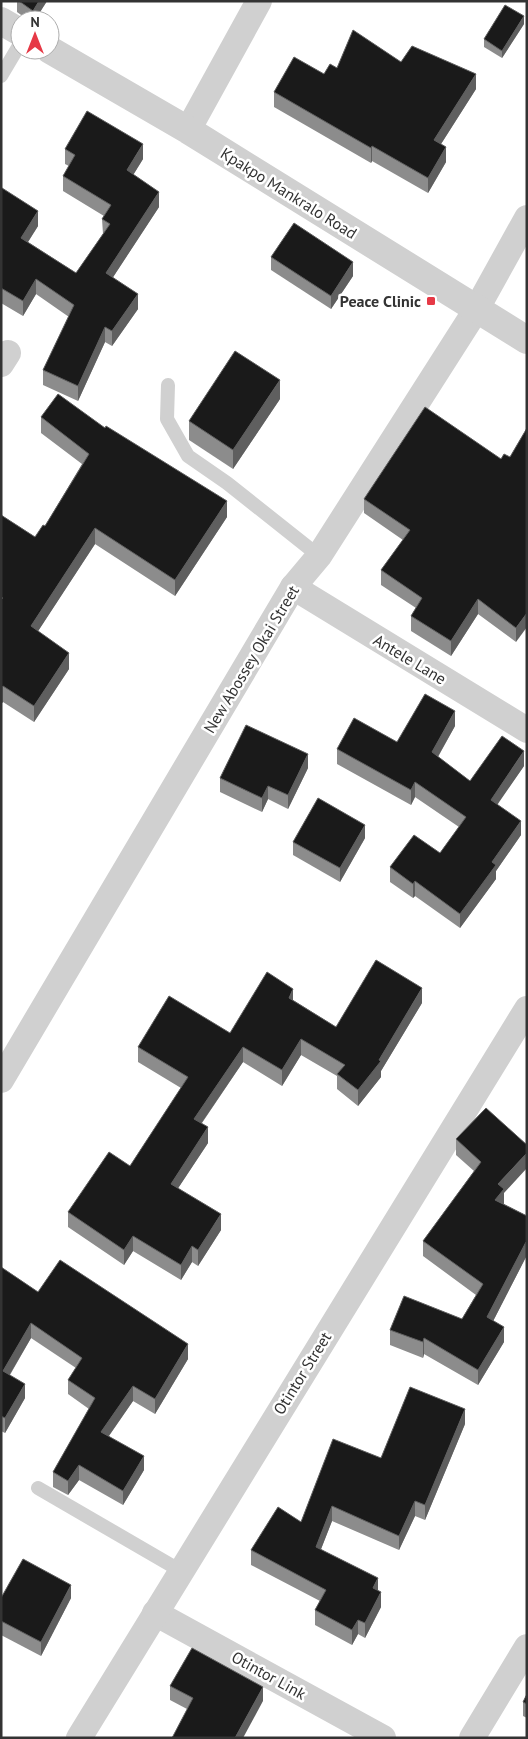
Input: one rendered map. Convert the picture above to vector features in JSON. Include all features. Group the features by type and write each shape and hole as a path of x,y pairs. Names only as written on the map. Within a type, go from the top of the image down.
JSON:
{"street":[{"path":"188,130 259,1"},
{"name":"Kpakpo Mankralo Road","path":"60,56 188,130 527,340"},
{"name":"New Abossey Okai Street","path":"1,1080 293,587 319,556 476,310 527,218"},
{"name":"Antele Lane","path":"293,587 527,730"},
{"name":"Otintor Street","path":"79,1738 527,1009"},
{"name":"Otintor Link","path":"155,1613 383,1738"},
{"path":"472,1738 527,1647"}],"lane":[{"path":"1,76 10,60"},
{"path":"168,385 167,419 188,456 227,483 319,556"},
{"path":"38,1488 181,1571"}],"building":[{"path":"19,1 39,1 34,10"},
{"path":"505,5 524,16 502,51 484,39"},
{"path":"353,30 401,62 412,46 476,74 434,140 446,147 428,178 372,146 371,148 274,92 294,57 324,74 330,64 337,68"},
{"path":"87,111 143,144 127,170 159,192 106,273 138,294 112,331 105,327 78,386 43,370 74,305 36,279 23,301 1,288 1,189 38,211 21,238 76,273 110,224 102,219 111,205 63,176 75,155 65,149"},
{"path":"294,223 353,262 331,296 271,257"},
{"path":"235,351 280,380 233,450 189,421"},
{"path":"58,394 105,428 106,426 227,501 175,580 95,528 31,626 69,653 34,706 3,686 1,689 1,600 3,598 1,597 1,515 35,537 43,525 45,526 89,454 41,417"},
{"path":"425,407 501,459 504,454 510,457 527,428 527,613 516,628 478,599 451,641 411,616 422,598 381,570 410,530 364,499"},
{"path":"425,694 455,711 432,752 470,781 502,736 524,751 491,800 521,821 492,862 496,865 460,914 415,881 413,884 390,867 414,835 440,853 466,817 415,782 411,790 337,749 354,718 397,742"},
{"path":"246,725 308,754 288,795 268,786 262,798 220,778"},
{"path":"318,798 365,825 340,868 293,842"},
{"path":"376,960 422,988 379,1060 381,1061 358,1090 337,1074 345,1065 301,1039 282,1070 243,1047 194,1119 208,1127 171,1184 221,1214 198,1250 192,1246 181,1265 133,1236 124,1250 68,1212 109,1152 130,1166 188,1077 138,1047 169,996 230,1033 267,972 293,989 289,998 336,1027"},
{"path":"486,1108 527,1145 527,1153 498,1184 504,1189 495,1200 527,1216 527,1242 487,1317 504,1327 478,1370 424,1338 423,1342 390,1330 404,1296 462,1319 483,1284 423,1241 481,1162 456,1139"},
{"path":"60,1260 188,1344 155,1399 133,1386 101,1432 144,1456 123,1491 79,1465 68,1481 53,1472 95,1398 68,1380 82,1358 31,1323 3,1371 25,1384 5,1418 1,1416 1,1267 38,1292"},
{"path":"410,1387 465,1409 425,1505 415,1501 399,1536 332,1506 316,1547 378,1578 373,1588 381,1592 365,1623 358,1620 352,1630 315,1610 326,1590 251,1550 278,1507 301,1522 333,1439 381,1458"},
{"path":"23,1559 71,1585 41,1642 1,1621 1,1598"},
{"path":"192,1648 263,1687 235,1738 172,1738 193,1698 170,1686"},
{"path":"527,1694 527,1704 523,1702"}],"place":[{"name":"Peace Clinic","path":"431,301"}]}
